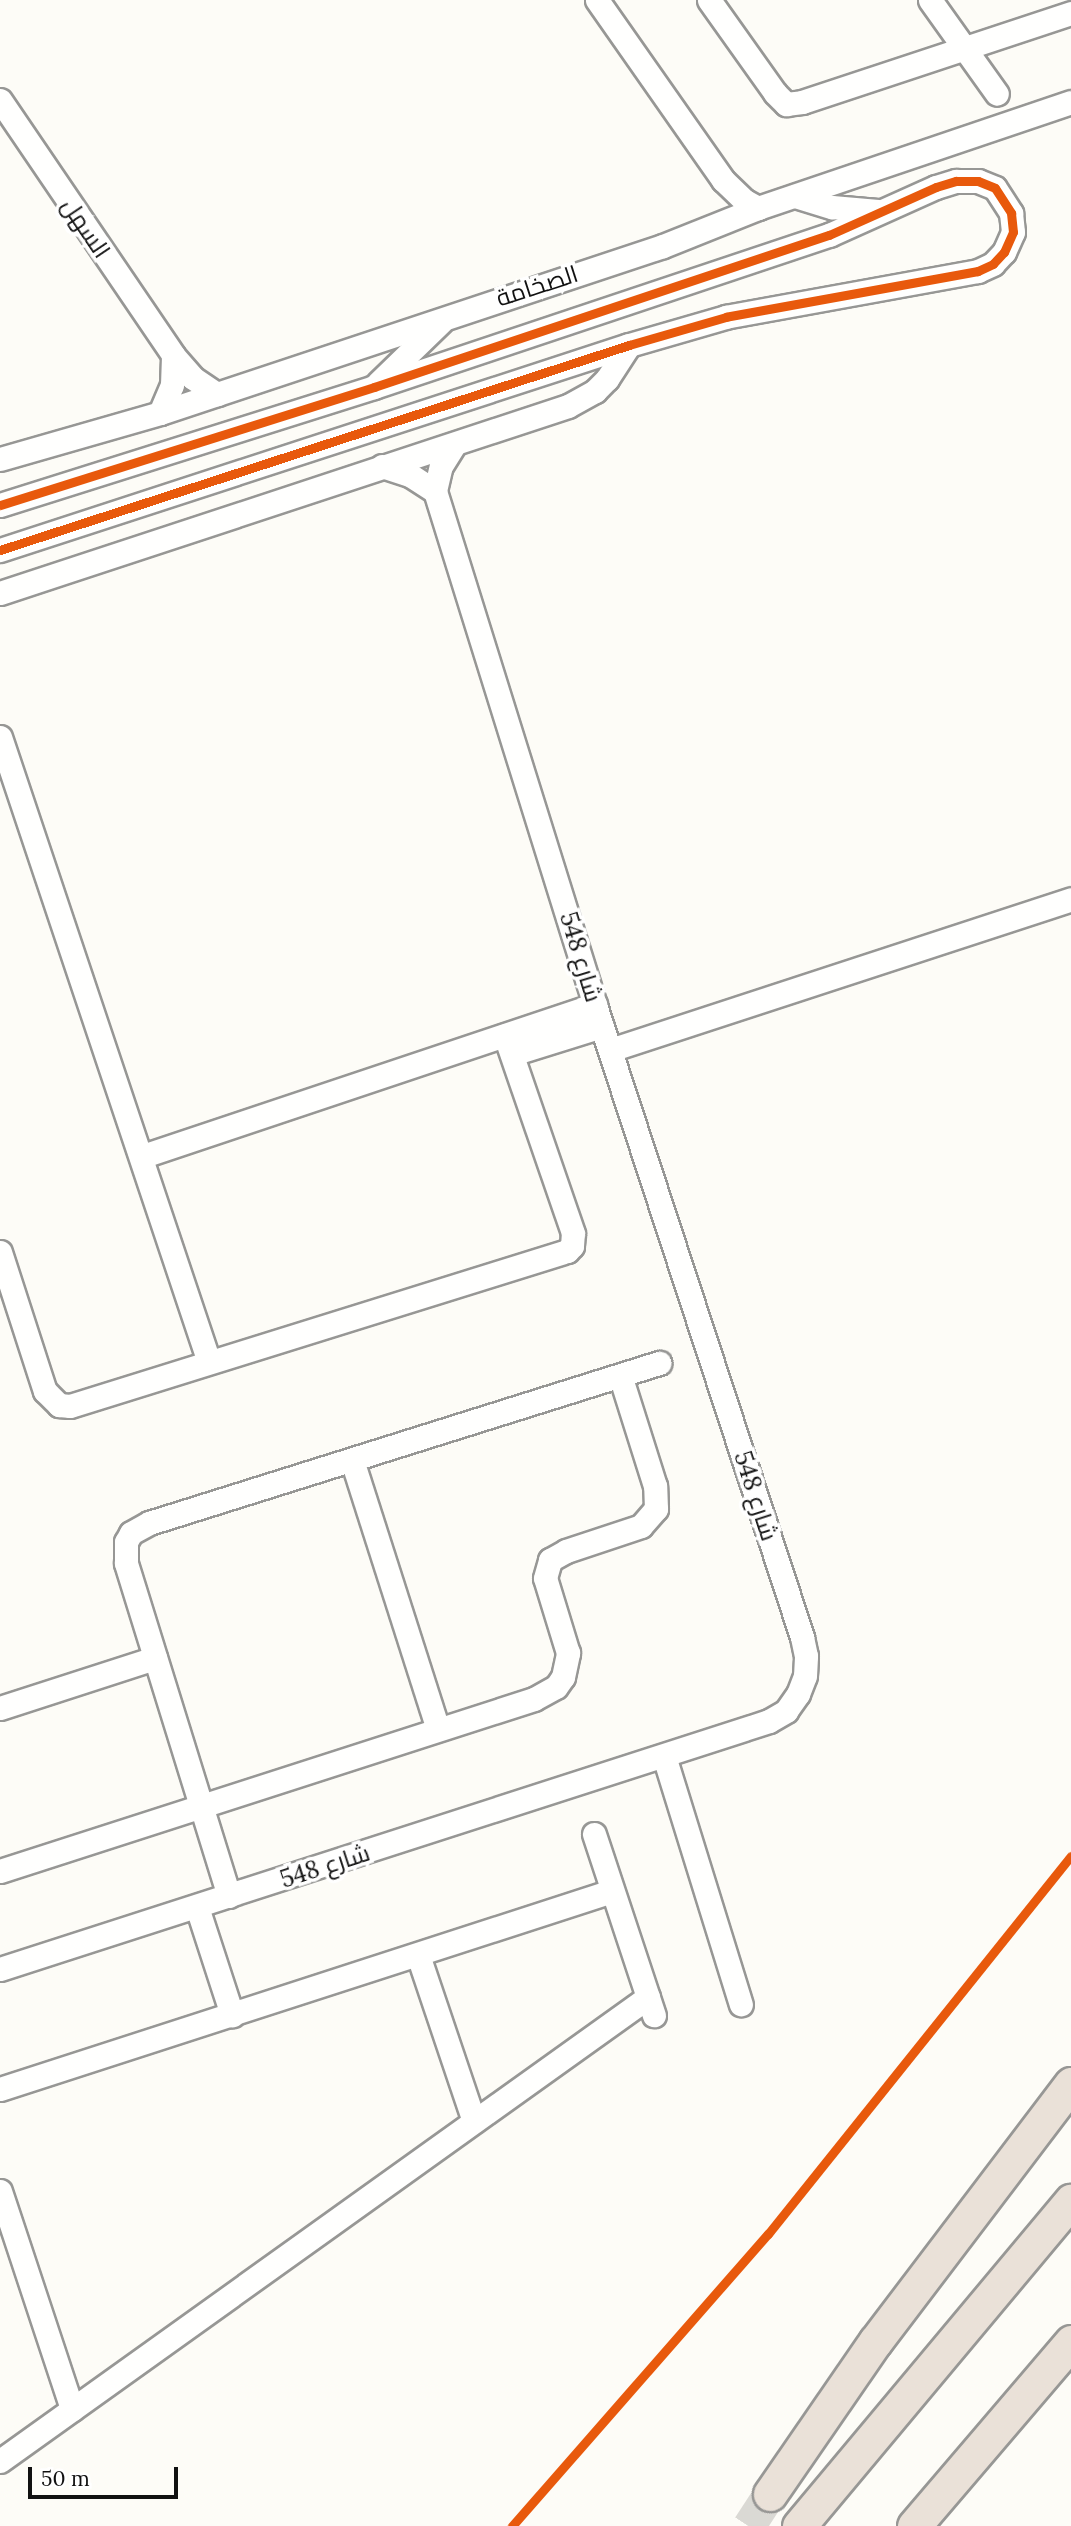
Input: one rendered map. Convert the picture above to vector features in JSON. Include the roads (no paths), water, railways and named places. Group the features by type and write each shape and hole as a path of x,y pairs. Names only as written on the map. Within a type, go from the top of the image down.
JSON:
{"highway":[{"path":"770,2494 875,2342 1071,2084"},
{"path":"799,2526 1071,2201"},
{"path":"914,2526 1071,2342"}],"street":[{"path":"597,0 723,180 745,201 758,208"},
{"path":"709,0 775,93 786,104 802,102 964,46 1071,13"},
{"path":"930,0 998,94"},
{"name":"السهل","path":"0,100 173,355 193,378 217,394"},
{"name":"الصخامة","path":"0,459 160,413 663,246 758,208 1071,102"},
{"path":"717,224 724,210 726,195 723,180"},
{"path":"0,505 374,387 817,240 936,187 956,181 978,181 995,188 1011,214 1013,232 1004,252 993,264 962,275 778,306 629,345 0,550"},
{"path":"795,196 832,207 883,211"},
{"path":"374,387 446,317"},
{"path":"0,593 579,401 607,379 629,345"},
{"path":"160,413 172,386 173,355"},
{"path":"382,467 410,475 435,491 441,466 455,444"},
{"name":"شارع 548","path":"0,1969 769,1721 786,1711 798,1694 805,1676 806,1656 599,1015 435,491"},
{"path":"0,737 209,1362"},
{"path":"610,1049 1071,899"},
{"path":"142,1156 599,1015"},
{"path":"0,1252 45,1391 59,1405 70,1406 567,1251 572,1247 573,1233 508,1045"},
{"path":"229,1896 126,1563 126,1542 131,1533 139,1526 659,1363"},
{"path":"0,1871 534,1699 556,1688 563,1677 568,1653 545,1578 550,1560 566,1551 641,1526 656,1509 657,1497 620,1375"},
{"path":"352,1460 438,1729"},
{"path":"0,1709 155,1658"},
{"path":"664,1756 741,2004"},
{"path":"0,2461 474,2121 651,2006 594,1834"},
{"path":"0,2089 612,1891"},
{"path":"197,1907 232,2015"},
{"path":"418,1955 474,2121"},
{"path":"0,2191 72,2409"}],"tunnel":[{"path":"749,2526 770,2494"}]}
